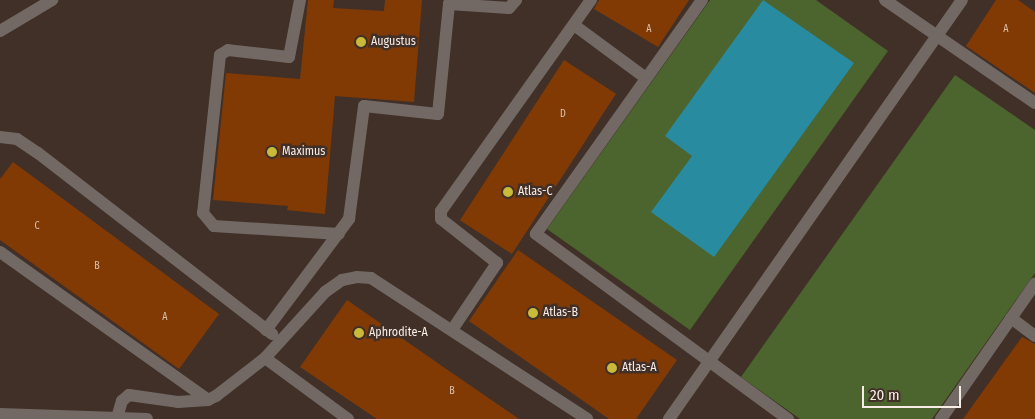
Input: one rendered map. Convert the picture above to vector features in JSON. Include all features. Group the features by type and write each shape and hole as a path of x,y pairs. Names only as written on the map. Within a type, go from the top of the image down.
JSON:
{"street":[{"path":"0,31 52,0"},
{"path":"300,0 289,57 228,50 220,56 203,213 214,226 339,234"},
{"path":"266,330 349,219 364,106 438,114 449,4 509,8 516,0"},
{"path":"452,330 497,263 441,219 441,211 591,0"},
{"path":"702,0 536,234 788,419"},
{"path":"885,0 1035,103"},
{"path":"669,419 962,0"},
{"path":"574,25 646,78"},
{"path":"0,136 17,139 38,153 280,341"},
{"path":"0,252 208,400"},
{"path":"117,418 122,401 128,395 178,402 208,400 265,358 325,292 342,280 356,277 371,278 587,419"},
{"path":"940,419 1035,284"},
{"path":"1011,318 1035,336"},
{"path":"265,358 348,419"},
{"path":"0,414 147,419"}],"green space":[{"path":"710,0 816,0 888,51 690,330 547,229"},
{"path":"955,75 1035,130 1035,273 932,419 800,419 741,377"}],"water":[{"path":"763,0 854,63 714,257 651,212 692,156 665,136"}],"building":[{"path":"308,0 334,0 333,8 384,11 385,0 422,0 414,102 335,96 325,214 287,210 288,206 213,200 226,73 300,79"},
{"path":"599,0 689,0 658,47 594,9"},
{"path":"996,0 1018,0 1035,12 1035,93 966,46"},
{"path":"564,60 616,94 512,254 460,220"},
{"path":"13,162 219,314 179,369 0,240 0,179"},
{"path":"518,250 677,360 636,419 609,419 469,321"},
{"name":"Aphrodite-A","path":"347,300 519,419 377,419 300,367"},
{"path":"1022,337 1035,344 1035,419 963,419"}],"place":[{"name":"Augustus","path":"361,42"},
{"name":"Maximus","path":"272,152"},
{"name":"Atlas-C","path":"508,192"},
{"name":"Atlas-B","path":"533,313"},
{"name":"Aphrodite-A","path":"359,333"},
{"name":"Atlas-A","path":"612,368"}]}
